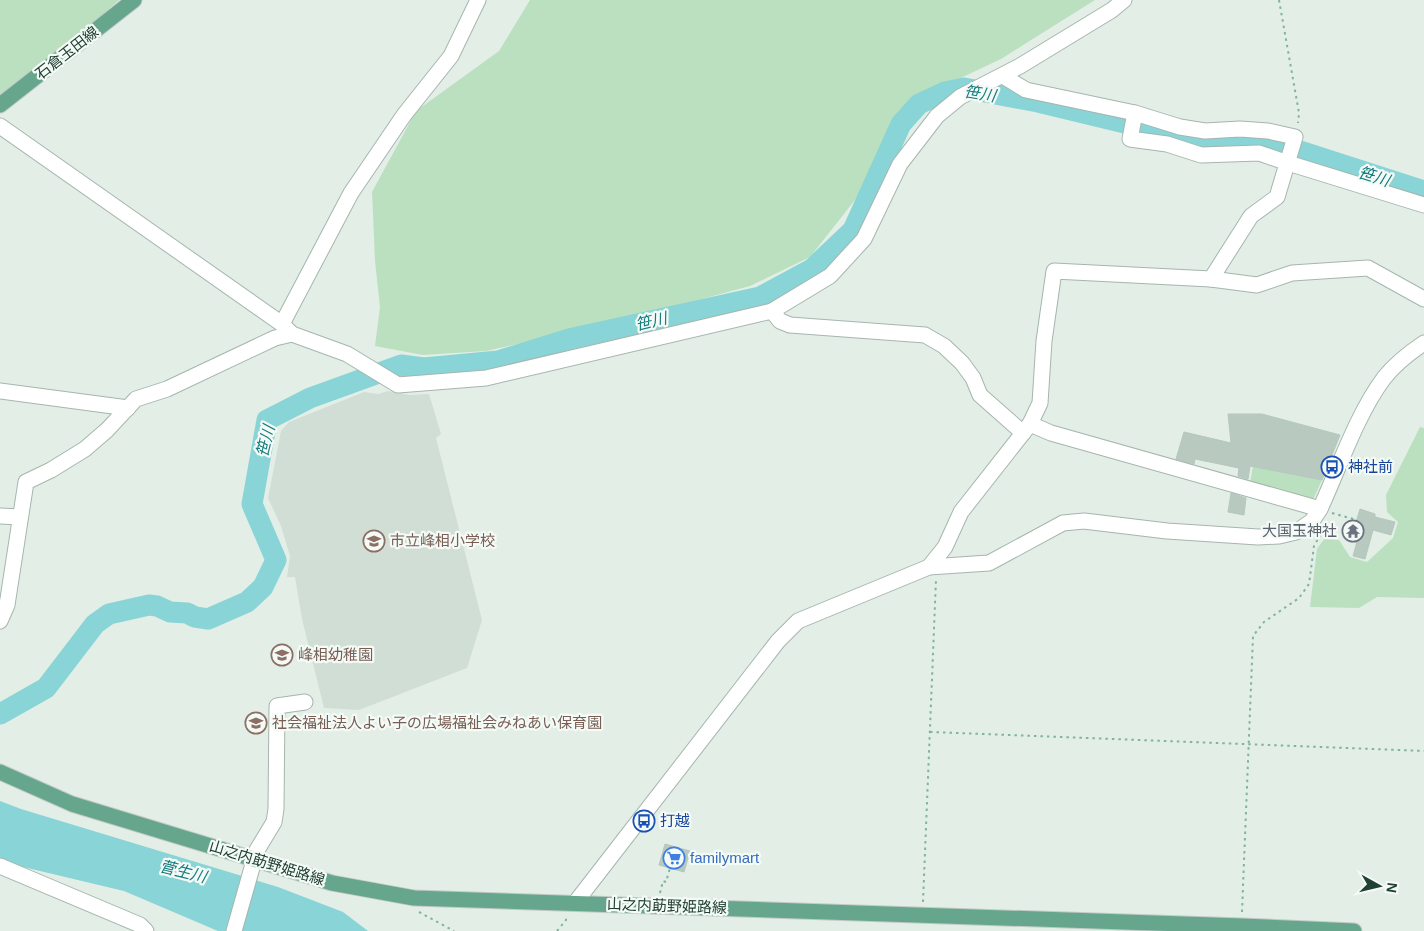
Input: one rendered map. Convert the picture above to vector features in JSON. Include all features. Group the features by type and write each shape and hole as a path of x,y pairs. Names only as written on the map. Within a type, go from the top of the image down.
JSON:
{"main road":[{"name":"石倉玉田線","path":"0,105 134,0"},
{"name":"山之内莇野姫路線","path":"0,772 72,804 252,866 332,884 414,898 1354,931"}],"street":[{"path":"0,621 7,605 26,482 51,470 85,449 107,430 136,399 167,389 275,338 287,329 351,193 404,114 451,56 478,0"},
{"path":"0,126 287,329 347,354 398,385 486,378 772,311 830,276 864,239 900,164 937,116 960,97 1003,76 1112,10 1124,0"},
{"path":"1003,76 1026,90 1135,113 1180,127 1205,131 1240,129 1268,131 1295,137 1277,197 1251,216 1211,279"},
{"path":"1135,113 1130,139 1168,144 1201,154 1259,153 1424,205"},
{"path":"932,567 945,547 961,512 1027,429 1040,402 1044,341 1054,271 1211,279 1257,285 1292,273 1368,268 1424,299"},
{"path":"772,311 780,321 790,325 924,335 944,346 962,364 972,378 980,395 1027,429 1051,433 1320,509"},
{"path":"575,903 772,649 798,621 932,567 988,563 1063,523 1084,521 1167,531 1258,537 1279,536 1296,532 1312,521 1320,509 1367,404 1385,377 1404,357 1424,343"},
{"path":"0,391 128,408"},
{"path":"0,516 20,517"},
{"path":"234,931 256,850 274,822 276,809 277,706 305,702"},
{"path":"0,866 140,925 146,931"}],"path":[{"path":"1278,0 1299,113 1295,137"},
{"path":"1320,509 1357,520"},
{"path":"1242,928 1253,636 1264,622 1299,598 1309,584 1314,546 1323,529"},
{"path":"923,915 930,732 932,567"},
{"path":"930,732 1424,752"},
{"path":"660,897 663,881 666,882 670,868"},
{"path":"413,909 454,931"}],"shaded area":[{"name":"市立峰相小学校","path":"388,391 410,395 429,394 441,434 436,438 482,620 467,668 359,710 324,708 302,619 295,577 287,577 290,556 281,526 268,498 281,431 289,422 364,392 378,394"}],"green space":[{"path":"0,0 119,0 0,105"},
{"path":"530,0 1095,0 1001,59 935,90 892,129 866,186 810,257 750,286 613,323 486,351 423,355 375,346 380,307 375,261 372,192 416,111 499,51"},
{"path":"1420,427 1424,428 1424,598 1377,597 1359,608 1310,607 1317,549 1325,538 1339,540 1350,557 1367,562 1393,538 1398,522 1387,512 1386,495"},
{"path":"1253,466 1322,480 1312,502 1250,484"}],"water":[{"name":"菅生川","path":"0,801 278,887 343,912 368,931 218,931 124,891 19,866 0,858"}],"building":[{"path":"1228,414 1262,414 1340,435 1322,480 1250,466 1248,479 1238,476 1239,468 1195,459 1194,464 1176,459 1184,432 1231,443"},
{"path":"1231,493 1246,498 1244,515 1228,512"},
{"path":"1360,509 1375,514 1375,517 1395,522 1391,535 1373,530 1365,559 1353,556 1360,531 1354,529"},
{"name":"familymart","path":"665,844 690,851 684,872 659,865"}],"waterway":[{"name":"笹川","path":"0,714 46,688 95,624 109,614 149,605 157,606 170,612 187,613 195,617 208,619 247,602 263,587 276,560 252,504 267,420 310,398 401,365 424,368 498,361 569,339 760,297 812,269 853,230 901,124 919,104 945,92 964,88 1038,102 1191,139 1246,137 1303,152 1424,191"}],"place":[{"name":"神社前","path":"1332,467"},
{"name":"大国玉神社","path":"1353,531"},
{"name":"市立峰相小学校","path":"374,541"},
{"name":"峰相幼稚園","path":"282,655"},
{"name":"社会福祉法人よい子の広場福祉会みねあい保育園","path":"256,723"},
{"name":"打越","path":"644,821"},
{"name":"familymart","path":"674,858"}]}
